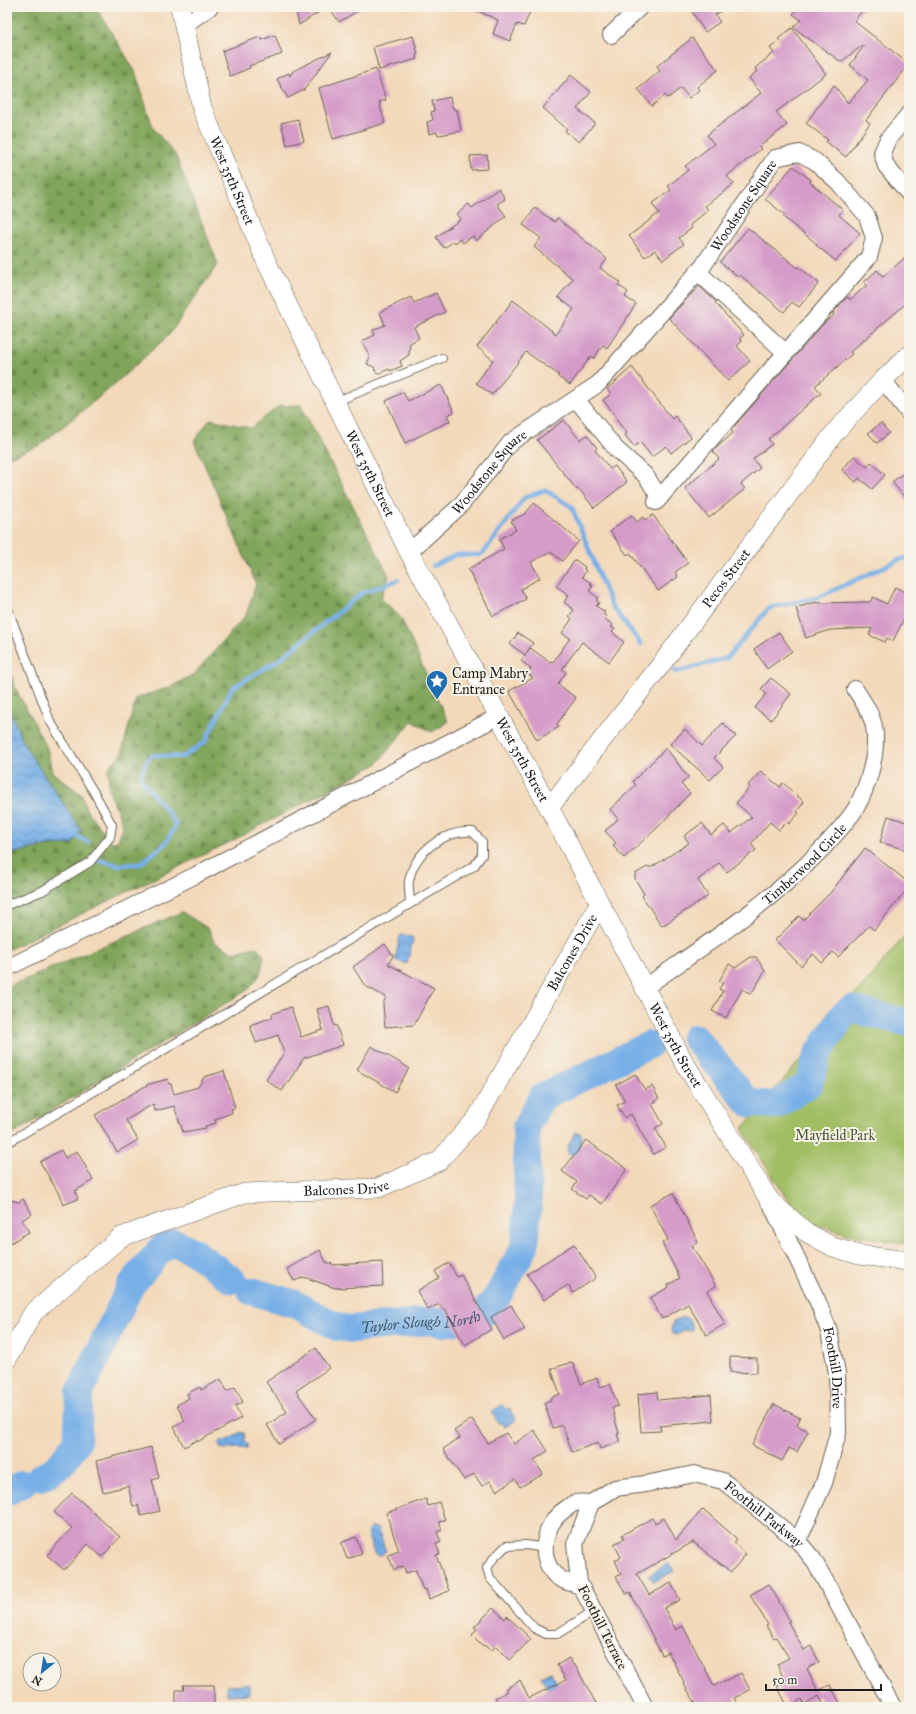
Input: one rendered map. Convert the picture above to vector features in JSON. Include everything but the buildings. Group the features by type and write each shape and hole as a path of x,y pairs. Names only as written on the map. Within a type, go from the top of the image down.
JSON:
{"street":[{"name":"West 35th Street","path":"180,7 202,108 267,263 409,552 549,808 599,905 684,1062 770,1200 806,1232 833,1247 860,1255 909,1261"},
{"path":"183,26 210,7"},
{"path":"611,35 640,7"},
{"path":"909,114 888,139 882,153 886,166 909,194"},
{"name":"Woodstone Square","path":"409,552 460,506 511,442 576,398 598,384 703,266 774,158 799,153 815,161 838,182 867,216 874,238 870,257 658,500 646,476 616,449 576,398"},
{"path":"698,272 786,353"},
{"name":"Pecos Street","path":"549,808 663,662 836,431 883,380 909,355"},
{"path":"883,380 909,413"},
{"name":"Timberwood Circle","path":"644,988 771,896 810,861 838,832 856,808 872,766 875,735 869,712 855,689"},
{"path":"7,968 196,875 499,716"},
{"name":"Balcones Drive","path":"7,1359 33,1313 121,1237 245,1193 378,1188 439,1162 477,1118 599,905"},
{"name":"Foothill Drive","path":"770,1200 818,1302 829,1331 837,1373 838,1433 824,1483 798,1541"},
{"name":"Foothill Parkway","path":"591,1503 615,1488 646,1484 694,1474 723,1481 798,1541 813,1559 893,1707"},
{"path":"581,1586 564,1581 554,1574 546,1561 544,1548 548,1530 559,1513 575,1503 591,1503"},
{"name":"Foothill Terrace","path":"591,1503 575,1544 581,1586 645,1707"}],"lane":[{"path":"335,402 442,358"},
{"path":"7,607 50,721 95,794 112,825 110,837 90,862 42,891 7,905"},
{"path":"7,1144 474,866 482,855 482,842 473,832 463,831 439,839 425,850 416,862 408,881 410,903"},
{"path":"544,1548 526,1545 506,1546 493,1559 487,1568 490,1578 534,1628 546,1634 557,1634 594,1611"}],"green space":[{"path":"7,7 96,7 135,71 153,128 175,154 218,264 169,335 108,390 40,445 7,458"},
{"path":"301,405 389,576 381,598 401,618 448,722 432,732 412,721 377,764 232,841 7,950 7,855 38,847 72,844 81,830 25,747 7,704 7,665 17,691 47,748 52,772 82,795 86,809 111,842 118,841 123,825 109,791 108,769 121,755 136,698 170,687 194,674 246,615 256,584 194,441 210,419 251,428 279,406"},
{"path":"182,912 209,929 214,942 233,952 257,947 264,956 260,975 249,989 7,1138 7,987"},
{"name":"Mayfield Park","path":"909,931 909,1244 847,1234 815,1223 795,1211 742,1129"}],"water":[{"path":"7,704 25,747 81,830 72,844 38,847 7,855"},
{"path":"400,936 412,937 413,939 407,964 395,960"},
{"path":"575,1132 580,1133 582,1137 577,1154 570,1155 567,1152 568,1147"},
{"path":"684,1317 690,1322 692,1330 683,1330 677,1335 672,1334 671,1329 673,1321"},
{"path":"502,1405 506,1410 509,1408 516,1420 505,1427 502,1422 499,1424 491,1412"},
{"path":"240,1432 244,1433 245,1441 248,1445 247,1448 220,1448 219,1445 221,1442 232,1438"},
{"path":"371,1527 377,1528 386,1551 379,1556 375,1555 367,1533"},
{"path":"669,1563 674,1571 654,1582 649,1575"},
{"path":"550,1671 564,1695 554,1700 541,1676"},
{"path":"249,1684 249,1694 227,1695 227,1685"}],"waterway":[{"path":"433,566 456,555 480,555 486,550 524,498 545,490 572,507 611,605 641,644"},
{"path":"674,670 676,672 727,658 769,608 819,597 901,559 909,558"},
{"path":"99,860 117,865 140,864 166,843 176,825 170,815 140,778 147,760 152,755 183,757 205,742 232,688 280,659 362,593 398,580"},
{"path":"72,834 88,842"},
{"name":"Taylor Slough North","path":"695,1038 749,1103 776,1105 809,1084 818,1054 842,1016 851,1009 909,1023"},
{"name":"Taylor Slough North","path":"251,1291 295,1304 337,1327 351,1329 429,1321 444,1323 472,1319 485,1312 497,1297 525,1246 528,1203 526,1127 542,1097 649,1045"},
{"name":"Taylor Slough North","path":"41,1477 48,1474 61,1464 77,1442 80,1392 131,1285 163,1247 176,1243 194,1252 232,1280"},
{"name":"Taylor Slough North","path":"7,1492 22,1484"}],"place":[{"name":"Camp Mabry Entrance","path":"437,700"}]}
